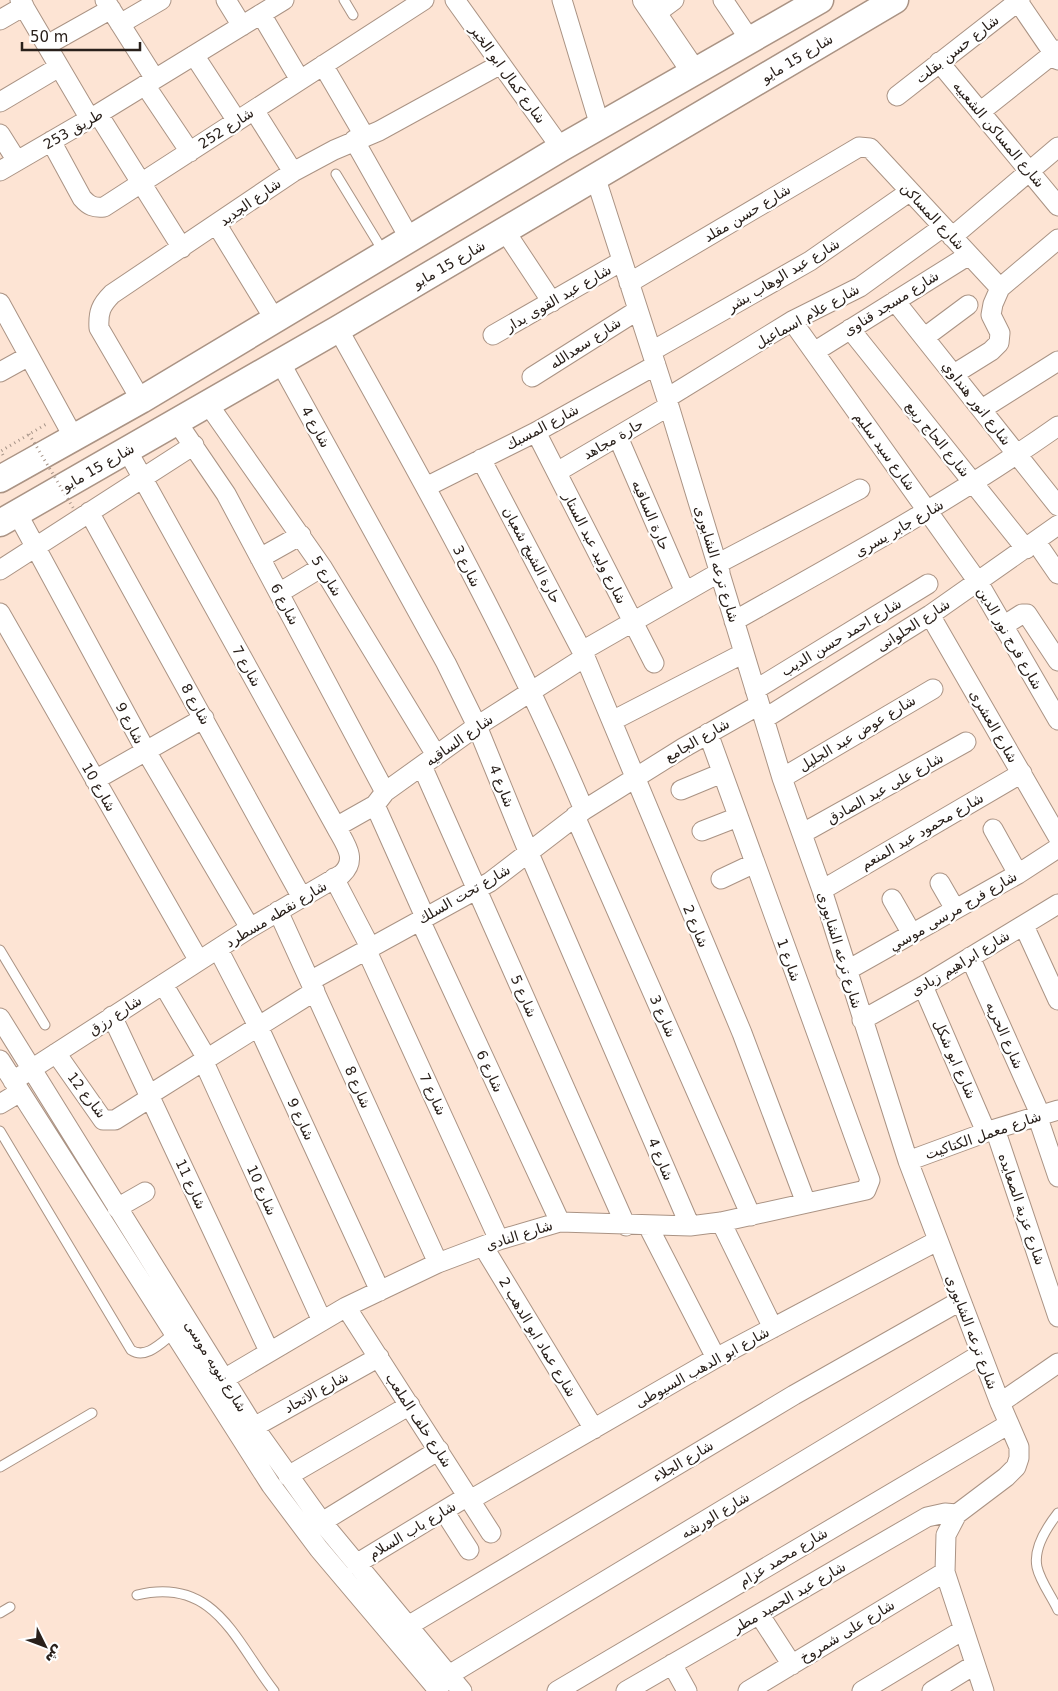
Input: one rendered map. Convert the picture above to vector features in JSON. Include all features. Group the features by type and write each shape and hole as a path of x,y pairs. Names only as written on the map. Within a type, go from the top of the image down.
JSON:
{"main road":[{"path":"0,479 141,400 562,148 820,0"},
{"name":"شارع 15 مايو","path":"9,518 338,329 895,0"}],"street":[{"path":"47,45 112,11 161,0"},
{"path":"226,0 242,26"},
{"name":"طريق 253","path":"0,171 284,0"},
{"name":"شارع 252","path":"51,141 88,205 104,208 424,0"},
{"name":"شارع كمال ابو الخير","path":"455,0 562,148"},
{"path":"562,0 600,126"},
{"path":"674,0 650,7 694,72"},
{"path":"723,0 750,40"},
{"path":"980,112 1056,54 1018,0"},
{"name":"شارع حسن بقلت","path":"897,96 1018,0"},
{"path":"0,20 22,3 59,67 142,183 182,248"},
{"path":"112,11 190,152"},
{"path":"261,14 300,80"},
{"path":"194,55 237,121"},
{"name":"شارع المساكن الشعبيه","path":"939,62 1058,206"},
{"name":"شارع الجديد","path":"141,400 99,328 98,315 103,303 112,294 293,172 379,131 501,64"},
{"path":"324,65 410,239"},
{"path":"0,102 59,67"},
{"path":"254,110 293,172"},
{"path":"0,134 17,161"},
{"name":"شارع المساكن","path":"865,146 870,148 1000,288"},
{"name":"شارع حسن مقلد","path":"629,283 859,147 865,146"},
{"name":"شارع علام اسماعيل","path":"668,402 792,321 860,287 947,232 1058,147"},
{"name":"شارع ترعه الشابورى","path":"595,176 668,402 782,778 822,890 846,971 908,1161 960,1301 1019,1447 1019,1458 1016,1467 1006,1477 956,1514 946,1536 945,1572 974,1666 984,1691"},
{"name":"شارع عبد الوهاب بشر","path":"654,358 810,261 909,192"},
{"path":"217,225 275,320"},
{"path":"505,231 552,302"},
{"path":"954,374 991,351 999,343 1000,333 992,315 993,304 1000,288 1058,239"},
{"name":"شارع مسجد قناوى","path":"814,352 969,255"},
{"name":"شارع عبد القوى بدار","path":"493,335 622,261"},
{"name":"شارع انور هنداوي","path":"895,301 1018,455 1055,497"},
{"path":"0,303 74,438"},
{"path":"925,337 968,305"},
{"name":"شارع سعدالله","path":"532,377 638,310"},
{"name":"شارع سيد سليم","path":"792,321 978,582"},
{"name":"شارع 3","path":"338,329 426,487 531,692 579,813 751,1216"},
{"name":"شارع الحاج ربيع","path":"850,329 974,482 1058,574"},
{"path":"0,372 29,356"},
{"name":"شارع المسبك","path":"426,487 536,432 654,358"},
{"path":"982,409 1058,361"},
{"name":"شارع 4","path":"280,362 446,663 477,726 528,851 690,1226"},
{"name":"حارة مجاهد","path":"557,472 618,437 668,402"},
{"name":"شارع 5","path":"208,404 322,567 429,760 477,890 626,1226"},
{"name":"شارع 6","path":"177,422 226,494 278,592 380,798 422,919 560,1222"},
{"name":"شارع جابر يسرى","path":"734,621 929,512 1018,455 1058,426"},
{"name":"شارع وليد عبد الستار","path":"536,432 654,663"},
{"name":"حارة الساقيه","path":"618,437 685,592"},
{"path":"0,570 82,512 143,478 194,445"},
{"name":"شارع 7","path":"127,450 336,827 351,859 350,867 334,878"},
{"name":"حارة الشيخ شعبان","path":"481,459 583,654"},
{"name":"شارع الساقيه","path":"336,827 380,798 477,726 531,692 583,654 685,592 718,568 860,489"},
{"name":"شارع 8","path":"82,512 204,718 301,896"},
{"name":"شارع 9","path":"9,518 35,547 146,751 250,928"},
{"name":"شارع الحلوانى","path":"759,705 930,615 1058,525"},
{"path":"260,558 300,535"},
{"path":"278,592 322,567"},
{"name":"شارع فرج نور الدين","path":"978,582 1058,720"},
{"name":"شارع احمد حسن الديب","path":"759,705 928,584"},
{"name":"شارع 10","path":"0,613 199,961"},
{"path":"1003,626 1022,614 1030,616 1058,661"},
{"name":"شارع العشرى","path":"930,615 1058,838"},
{"path":"612,721 744,653"},
{"name":"شارع 2","path":"583,654 742,1033 806,1203"},
{"name":"شارع عوض عبد الجليل","path":"782,778 933,688"},
{"name":"شارع الجامع","path":"635,777 759,705"},
{"path":"95,780 204,718"},
{"name":"شارع 1","path":"708,734 870,1180 869,1186"},
{"name":"شارع على عبد الصادق","path":"803,833 966,742"},
{"path":"680,790 722,773"},
{"name":"شارع محمود عبد المنعم","path":"822,890 1022,773"},
{"name":"شارع تحت السلك","path":"150,1096 258,1026 368,948 477,890 504,873 528,851 579,813 635,777"},
{"path":"702,831 738,817"},
{"path":"994,829 1018,874"},
{"name":"شارع فرج مرسى موسي","path":"846,971 1018,874 1058,848"},
{"path":"721,879 755,863"},
{"path":"334,878 368,948"},
{"name":"شارع نقطه مسطرد","path":"218,949 301,896 334,878"},
{"path":"940,883 955,910"},
{"path":"892,899 912,934"},
{"name":"شارع ابراهيم زبادى","path":"862,1020 923,986 1058,904"},
{"name":"شارع 8","path":"278,911 438,1263"},
{"path":"1024,926 1058,1000"},
{"name":"شارع 7","path":"368,948 491,1243"},
{"name":"شارع 9","path":"218,949 258,1026 380,1291"},
{"name":"شارع رزق","path":"0,1104 31,1069 218,949"},
{"name":"شارع الحريه","path":"970,957 1045,1113 1058,1177"},
{"name":"شارع 10","path":"163,984 205,1059 322,1321"},
{"name":"شارع ابو شكل","path":"923,986 991,1130"},
{"name":"شارع 11","path":"112,1016 269,1351"},
{"name":"شارع نبويه موسى","path":"0,1018 254,1427 322,1522 408,1626 444,1683"},
{"name":"شارع 12","path":"56,1053 103,1120 115,1120 150,1096"},
{"name":"شارع نبويه موسى","path":"0,1060 254,1459 289,1510 350,1587 444,1683 462,1691"},
{"name":"شارع معمل الكتاكيت","path":"908,1161 991,1130 1045,1113"},
{"name":"شارع عزبة الصعايده","path":"991,1130 1058,1317"},
{"name":"شارع النادى","path":"224,1379 346,1307 438,1263 491,1243 560,1222 626,1226 690,1226 721,1222 860,1193 869,1186"},
{"path":"117,1208 145,1192"},
{"path":"721,1222 773,1328"},
{"path":"648,1226 716,1358"},
{"name":"شارع ابو الدهب السيوطى","path":"469,1498 716,1358 937,1241"},
{"name":"شارع عماد ابو الدهب 2","path":"491,1243 594,1428"},
{"name":"شارع الجلاء","path":"408,1626 794,1395 960,1301"},
{"name":"شارع خلف الملعب","path":"346,1307 491,1533"},
{"name":"شارع الورشه","path":"444,1683 981,1354"},
{"name":"شارع الاتحاد","path":"254,1427 379,1357"},
{"path":"1000,1403 1058,1363"},
{"path":"288,1476 410,1405"},
{"name":"شارع محمد عزام","path":"558,1691 1009,1424"},
{"path":"322,1522 439,1450"},
{"name":"شارع باب السلام","path":"356,1564 469,1498"},
{"path":"444,1511 469,1550"},
{"name":"شارع عبد الحميد مطر","path":"626,1691 927,1517 945,1513 956,1514"},
{"name":"شارع على شمروخ","path":"748,1691 945,1572"},
{"path":"759,1614 792,1665"},
{"path":"862,1691 963,1630"},
{"path":"672,1664 687,1691"},
{"path":"932,1691 974,1666"}],"lane":[{"path":"344,0 352,15"},
{"path":"336,174 385,254"},
{"path":"0,950 45,1025"},
{"path":"0,1131 131,1350 143,1354 174,1333"},
{"path":"0,1467 92,1413"},
{"path":"1058,1513 1044,1532 1037,1568 1058,1610"},
{"path":"137,1595 151,1592 180,1593 206,1604 227,1624 274,1691"},
{"path":"0,1613 10,1607"}],"path":[{"path":"1,451 44,425"},
{"path":"29,434 82,512"}]}
